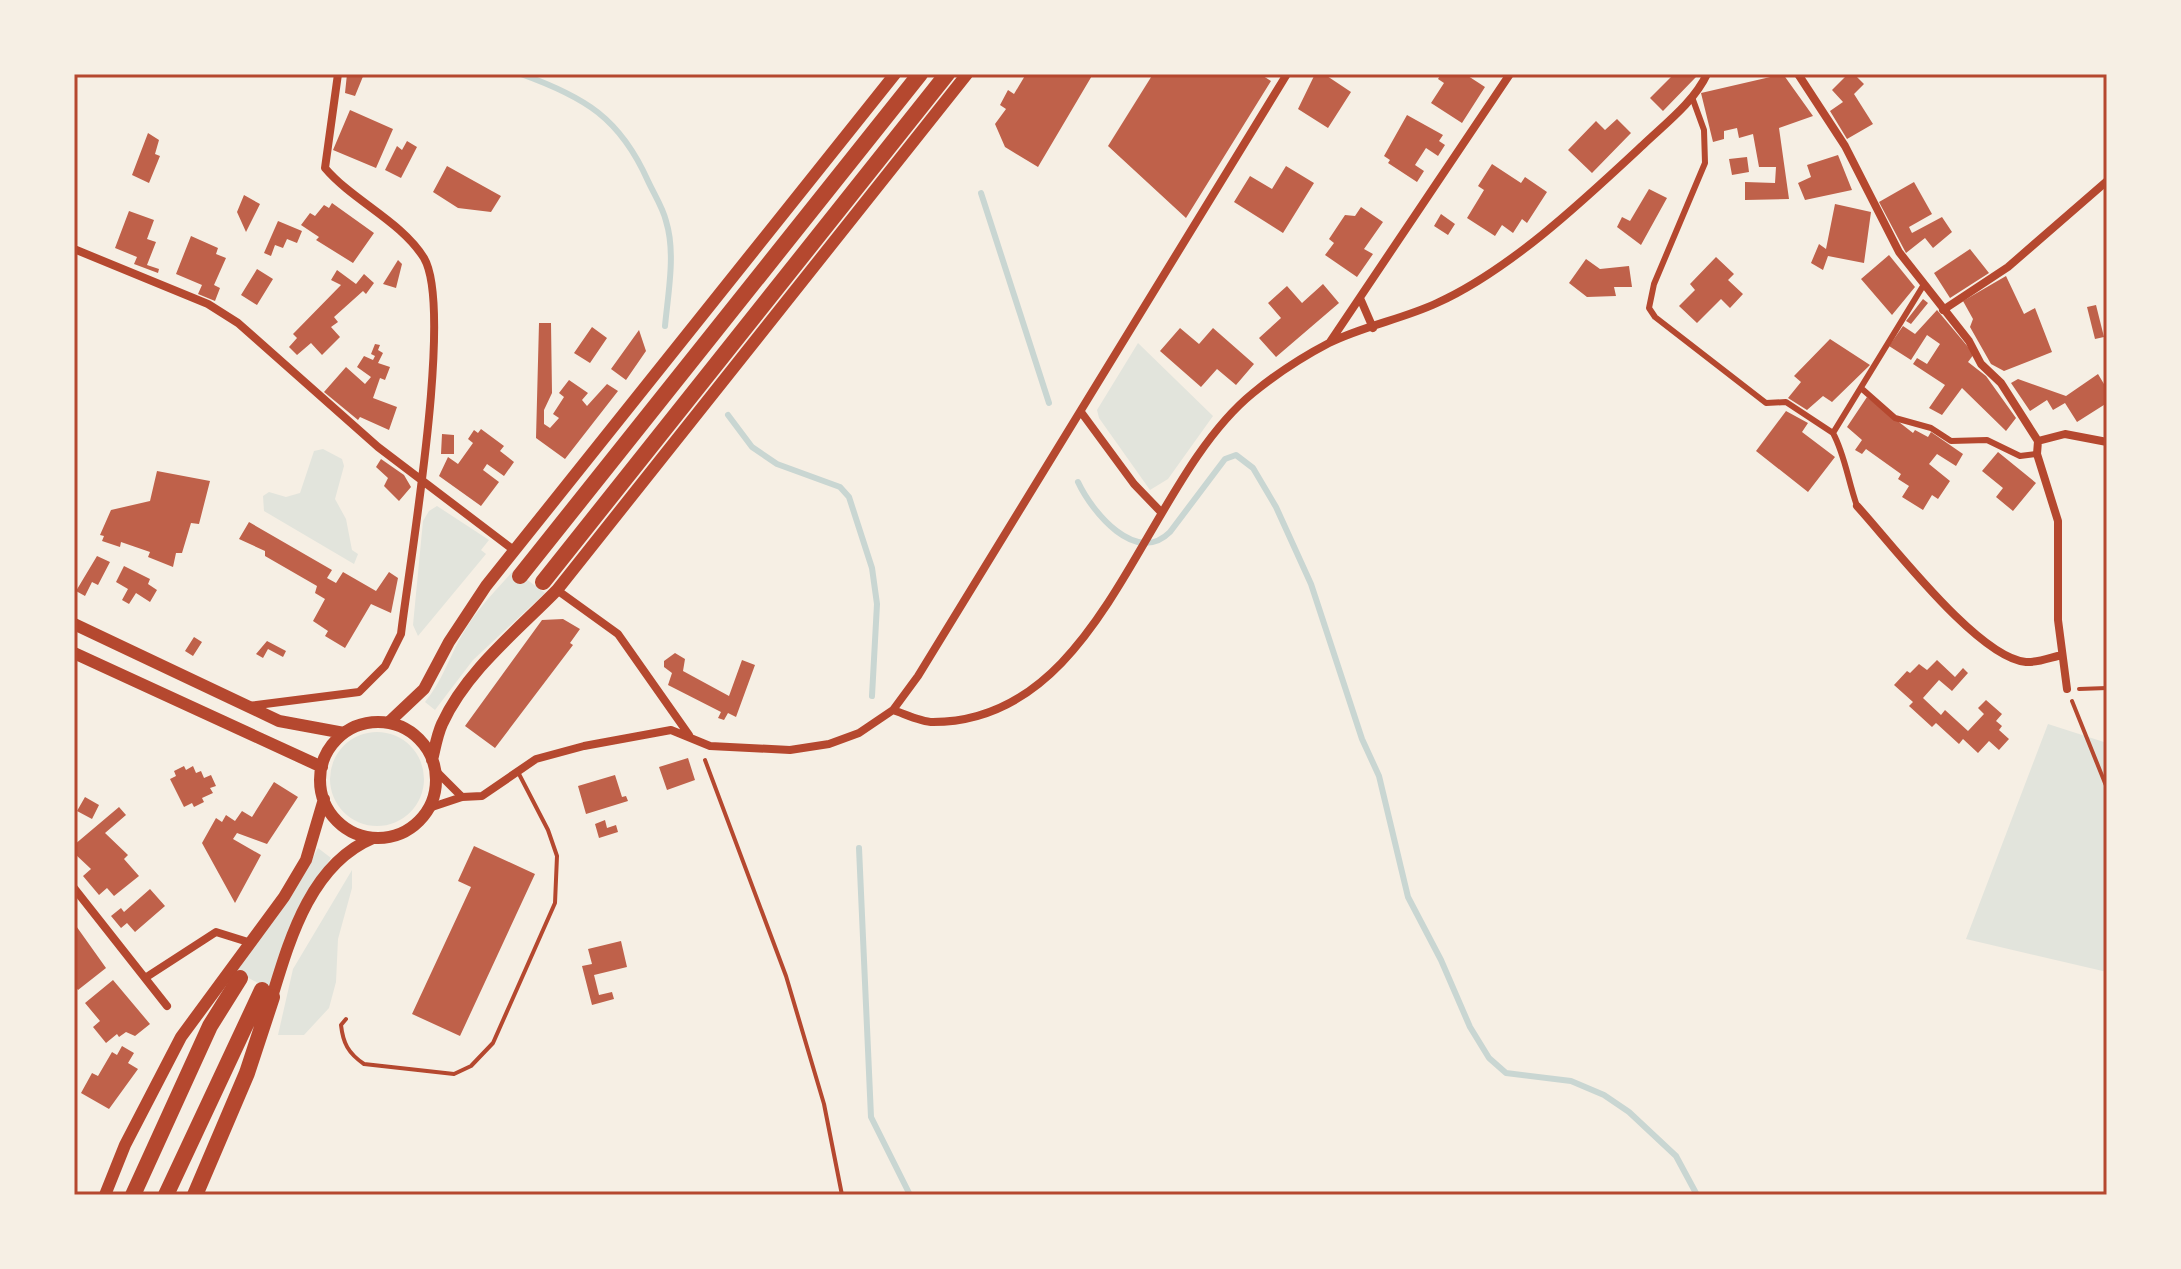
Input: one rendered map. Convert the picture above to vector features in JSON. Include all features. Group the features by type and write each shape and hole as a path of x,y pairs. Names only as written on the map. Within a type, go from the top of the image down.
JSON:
{"highway":[{"path":"520,576 920,74"},
{"path":"550,586 947,74"},
{"path":"133,1195 210,1026 240,978"},
{"path":"166,1195 267,994"},
{"path":"195,1195 247,1073 267,994"}],"main road":[{"path":"388,723 424,689 462,620 895,74"},
{"path":"267,994 320,882 341,855 376,837 401,833 429,808 435,789 434,765 441,726 462,692 967,74"},
{"path":"74,624 279,721 344,733"},
{"path":"74,653 322,767"},
{"path":"105,1195 125,1145 181,1037 284,897 306,860 324,799 322,767 330,748 344,733 370,722 388,723 420,740 434,765"},
{"path":"324,799 333,816 348,829 376,837"}],"street":[{"path":"248,706 349,695 365,689 377,677 401,634 434,354 432,279 425,259 411,243 334,180 325,168 324,155 338,74"},
{"path":"429,808 462,797 482,796 536,759 584,746 671,730 710,746 790,750 845,740 893,710 918,676 1287,74"},
{"path":"1330,343 1510,74"},
{"path":"893,710 932,722 994,711 1023,697 1081,640 1152,531 1160,511 1225,421 1253,392 1330,343 1439,303 1519,252 1578,205 1692,96 1707,74"},
{"path":"1798,74 1845,146 1899,252 1969,341 1981,364 2001,383 2038,441 2037,454 2058,521 2058,620 2067,689"},
{"path":"1692,96 1704,130 1705,163 1654,284 1649,308 1655,317 1766,403 1786,402 1833,433 1842,449 1846,478 1857,506 1964,623 1989,645 2027,662 2062,655"},
{"path":"1943,310 2008,267 2107,181"},
{"path":"74,249 208,304 231,318 421,481 515,551"},
{"path":"1833,433 1923,286"},
{"path":"1360,298 1373,328"},
{"path":"1861,388 1895,418 1931,428 1951,441 1987,440 2020,456 2037,454"},
{"path":"1081,412 1134,484 1160,511"},
{"path":"2038,441 2065,434 2107,442"},
{"path":"550,586 618,634 693,739"},
{"path":"434,765 462,797"},
{"path":"74,888 167,1006"},
{"path":"145,978 216,932 248,942"}],"lane":[{"path":"346,1019 341,1025 343,1042 353,1057 364,1064 454,1074 471,1066 493,1043 555,903 557,856 548,830 518,771"}],"path":[{"path":"2107,688 2067,689 2107,788"},
{"path":"693,739 704,755 786,976 824,1104 842,1195"}],"shaded area":[{"path":"1138,343 1213,416 1168,479 1150,490 1099,418 1097,410"},
{"path":"323,449 342,459 344,466 335,499 346,519 352,550 358,554 354,564 264,511 263,496 269,492 286,497 300,493 314,451"},
{"path":"437,506 489,540 481,550 486,554 418,636 413,625 423,521 429,511"},
{"path":"514,570 545,593 473,660 435,710 425,702 441,678 462,635"},
{"path":"2048,724 2107,743 2107,972 1966,939"},
{"path":"377,732 395,736 410,746 420,761 424,779 420,797 410,812 395,822 377,826 359,822 344,812 334,797 330,779 334,761 344,746 359,736"},
{"path":"318,848 331,858 313,884 269,989 234,970 304,875"},
{"path":"352,870 352,888 338,939 336,982 329,1008 304,1035 278,1035 293,969"}],"building":[{"path":"347,74 364,74 355,96 345,93"},
{"path":"1026,74 1093,74 1038,167 1005,147 995,124 1006,109 1000,105 1008,90 1014,94"},
{"path":"1153,74 1260,74 1271,81 1186,218 1108,146"},
{"path":"1315,74 1324,74 1351,92 1328,128 1298,109"},
{"path":"1441,74 1465,74 1485,87 1462,123 1431,103 1444,83 1438,79"},
{"path":"1674,74 1696,77 1663,111 1650,98"},
{"path":"1783,74 1813,116 1779,128 1789,199 1745,200 1745,182 1775,183 1776,167 1759,167 1753,134 1739,138 1737,128 1724,131 1724,139 1713,142 1701,93"},
{"path":"1848,74 1854,74 1864,84 1854,94 1873,124 1847,139 1830,111 1843,102 1832,90"},
{"path":"350,110 393,129 376,168 333,150"},
{"path":"1407,115 1443,135 1439,141 1445,145 1438,156 1426,148 1415,165 1424,171 1417,182 1388,163 1390,160 1384,156"},
{"path":"1617,119 1631,133 1592,173 1568,150 1596,121 1605,130"},
{"path":"148,133 159,140 155,154 160,156 149,183 132,175"},
{"path":"407,141 417,147 401,178 385,170 397,146 402,150"},
{"path":"1838,155 1852,190 1805,200 1798,183 1811,177 1807,165"},
{"path":"1747,157 1749,172 1732,175 1729,159"},
{"path":"1492,164 1521,183 1525,177 1547,192 1527,223 1522,219 1513,233 1502,225 1495,236 1467,218 1484,190 1478,186"},
{"path":"447,166 501,196 491,212 458,208 433,192"},
{"path":"1286,166 1314,183 1283,233 1234,202 1250,176 1272,189"},
{"path":"1914,182 1932,214 1909,227 1912,233 1942,217 1952,232 1933,248 1925,238 1906,253 1879,202"},
{"path":"1649,189 1667,198 1641,245 1617,227 1622,217 1630,221"},
{"path":"244,195 260,204 246,232 237,212"},
{"path":"332,203 374,233 353,263 316,240 319,237 301,225 310,213 315,216 324,205 329,208"},
{"path":"1835,204 1871,212 1864,263 1828,256 1823,270 1811,263 1819,244 1826,249"},
{"path":"1361,207 1383,222 1364,249 1373,254 1357,277 1325,255 1334,243 1329,239 1345,215 1355,216"},
{"path":"129,211 154,220 147,239 156,242 147,265 159,269 158,273 134,264 137,257 115,248"},
{"path":"1441,214 1455,224 1448,235 1434,226"},
{"path":"278,221 302,231 297,243 287,239 283,248 275,245 271,256 264,253"},
{"path":"191,236 218,248 216,254 226,258 214,285 220,288 215,301 198,294 202,285 176,274"},
{"path":"1970,249 1989,273 1950,298 1934,273"},
{"path":"1889,255 1915,287 1892,315 1861,279"},
{"path":"1716,257 1734,274 1728,280 1743,294 1730,308 1721,299 1697,323 1679,306 1695,290 1690,284"},
{"path":"1586,259 1600,269 1629,266 1632,287 1614,287 1616,296 1587,297 1569,283"},
{"path":"398,260 402,264 396,288 383,284"},
{"path":"257,269 273,279 257,305 241,295"},
{"path":"337,270 356,284 364,274 374,283 366,294 363,291 334,317 338,322 331,327 340,337 322,355 311,343 297,355 289,347 297,338 293,334 341,285 331,280"},
{"path":"2006,276 2024,314 2035,308 2052,352 2004,371 1991,364 1970,327 1973,319 1963,301"},
{"path":"1323,284 1339,303 1276,357 1259,338 1281,318 1268,303 1287,286 1302,303"},
{"path":"1923,299 1928,303 1911,324 1906,321"},
{"path":"2096,305 2104,337 2095,339 2087,307"},
{"path":"1937,310 1974,354 1968,362 1986,376 2016,418 2006,431 1962,388 1942,415 1929,408 1945,385 1913,364 1917,358 1927,364 1940,344 1927,335 1911,360 1889,346 1903,326 1915,334"},
{"path":"539,323 551,323 552,393 544,410 544,424 550,428 559,418 553,414 564,397 559,393 569,380 588,393 582,400 587,406 607,384 618,391 565,459 536,438"},
{"path":"592,327 607,338 590,363 574,353"},
{"path":"1180,328 1199,344 1213,328 1254,364 1236,385 1217,369 1201,387 1160,351"},
{"path":"639,330 646,351 626,380 611,369"},
{"path":"1830,339 1870,365 1832,402 1823,396 1807,410 1788,398 1801,382 1794,376"},
{"path":"375,344 380,345 378,350 383,353 378,363 390,367 385,380 380,378 373,398 397,407 389,430 360,417 358,420 324,392 346,367 365,384 371,377 357,367 364,356 373,360 375,356 371,354"},
{"path":"2098,374 2107,389 2107,403 2077,422 2065,403 2053,410 2047,400 2030,411 2011,383 2018,379 2066,396"},
{"path":"1867,397 1913,433 1915,430 1928,437 1931,432 1963,454 1956,466 1937,454 1929,464 1950,481 1938,499 1932,495 1923,510 1902,497 1909,486 1898,479 1901,474 1866,449 1862,454 1855,450 1862,440 1847,427"},
{"path":"1786,411 1808,423 1802,432 1835,457 1808,492 1756,451"},
{"path":"481,429 504,446 500,451 514,462 504,476 487,464 483,470 499,482 481,506 439,476 448,457 458,464 473,443 468,439 474,430 478,433"},
{"path":"442,434 454,435 454,454 441,454"},
{"path":"1998,452 2036,483 2013,511 1996,497 2003,488 1982,471"},
{"path":"381,459 404,475 411,487 399,501 384,486 388,478 376,467"},
{"path":"157,471 210,481 199,524 191,523 182,553 176,553 173,567 148,557 150,552 121,542 120,547 102,541 104,536 100,535 111,510 150,501"},
{"path":"249,522 332,570 327,578 336,583 343,572 376,591 389,572 398,578 391,613 371,604 345,648 325,636 328,631 313,621 325,599 315,593 317,586 265,556 265,551 239,539"},
{"path":"97,556 110,562 98,585 92,582 85,596 76,591"},
{"path":"124,566 150,579 148,584 157,590 150,602 136,593 129,604 122,600 128,589 116,582"},
{"path":"563,619 580,629 570,643 573,645 495,748 465,726 542,620"},
{"path":"194,637 202,642 193,656 185,651"},
{"path":"267,641 286,651 283,657 268,649 263,658 256,654"},
{"path":"675,653 685,659 683,671 729,696 742,660 755,665 736,717 728,713 724,720 718,718 721,712 668,685 672,673 664,667 664,661"},
{"path":"1937,660 1955,677 1963,668 1968,673 1952,691 1939,680 1923,698 1941,715 1945,710 1968,731 1984,714 1978,708 1986,700 2002,714 1996,721 2002,726 1999,730 2009,739 1999,750 1989,741 1978,753 1963,739 1959,744 1936,723 1932,727 1909,706 1913,702 1894,685 1919,664 1927,670"},
{"path":"688,758 695,780 667,790 659,767"},
{"path":"184,766 186,770 193,766 196,773 201,771 204,778 211,775 216,786 210,788 213,793 202,798 204,802 194,807 192,803 184,807 170,779 176,776 174,771"},
{"path":"615,775 622,797 626,796 628,801 586,814 578,786"},
{"path":"274,782 298,797 267,844 237,833 233,839 261,855 235,903 202,843 216,818 222,822 226,815 235,821 242,811 252,817"},
{"path":"85,797 99,805 92,819 77,811"},
{"path":"119,807 126,815 105,833 128,855 124,859 139,876 114,896 107,888 99,895 83,876 91,869 74,853 74,845"},
{"path":"605,820 607,828 616,825 618,832 599,838 595,824"},
{"path":"474,846 535,874 460,1036 412,1014 471,887 458,881"},
{"path":"150,889 165,906 135,932 127,923 121,928 111,916 121,908 124,912"},
{"path":"74,923 106,968 78,990 74,985"},
{"path":"621,941 627,967 594,975 599,995 612,992 614,999 592,1005 582,966 592,964 588,949"},
{"path":"113,980 150,1024 135,1036 126,1032 119,1037 117,1034 106,1043 93,1027 100,1021 85,1003"},
{"path":"122,1046 134,1053 128,1063 138,1069 109,1109 81,1093 92,1073 98,1076 112,1052 117,1055"}],"waterway":[{"path":"521,74 564,92 598,112 637,159 663,211 669,233 670,273 665,326"},
{"path":"981,193 1049,403"},
{"path":"728,415 752,447 777,464 840,487 849,497 872,568 877,604 872,696"},
{"path":"1078,482 1104,520 1116,531 1143,543 1157,541 1170,532 1225,459 1236,455 1253,468 1276,507 1311,584 1362,739 1379,776 1408,897 1441,960 1470,1027 1489,1058 1506,1073 1571,1081 1604,1095 1629,1112 1676,1156 1697,1195"},
{"path":"859,848 871,1117 910,1195"}]}
